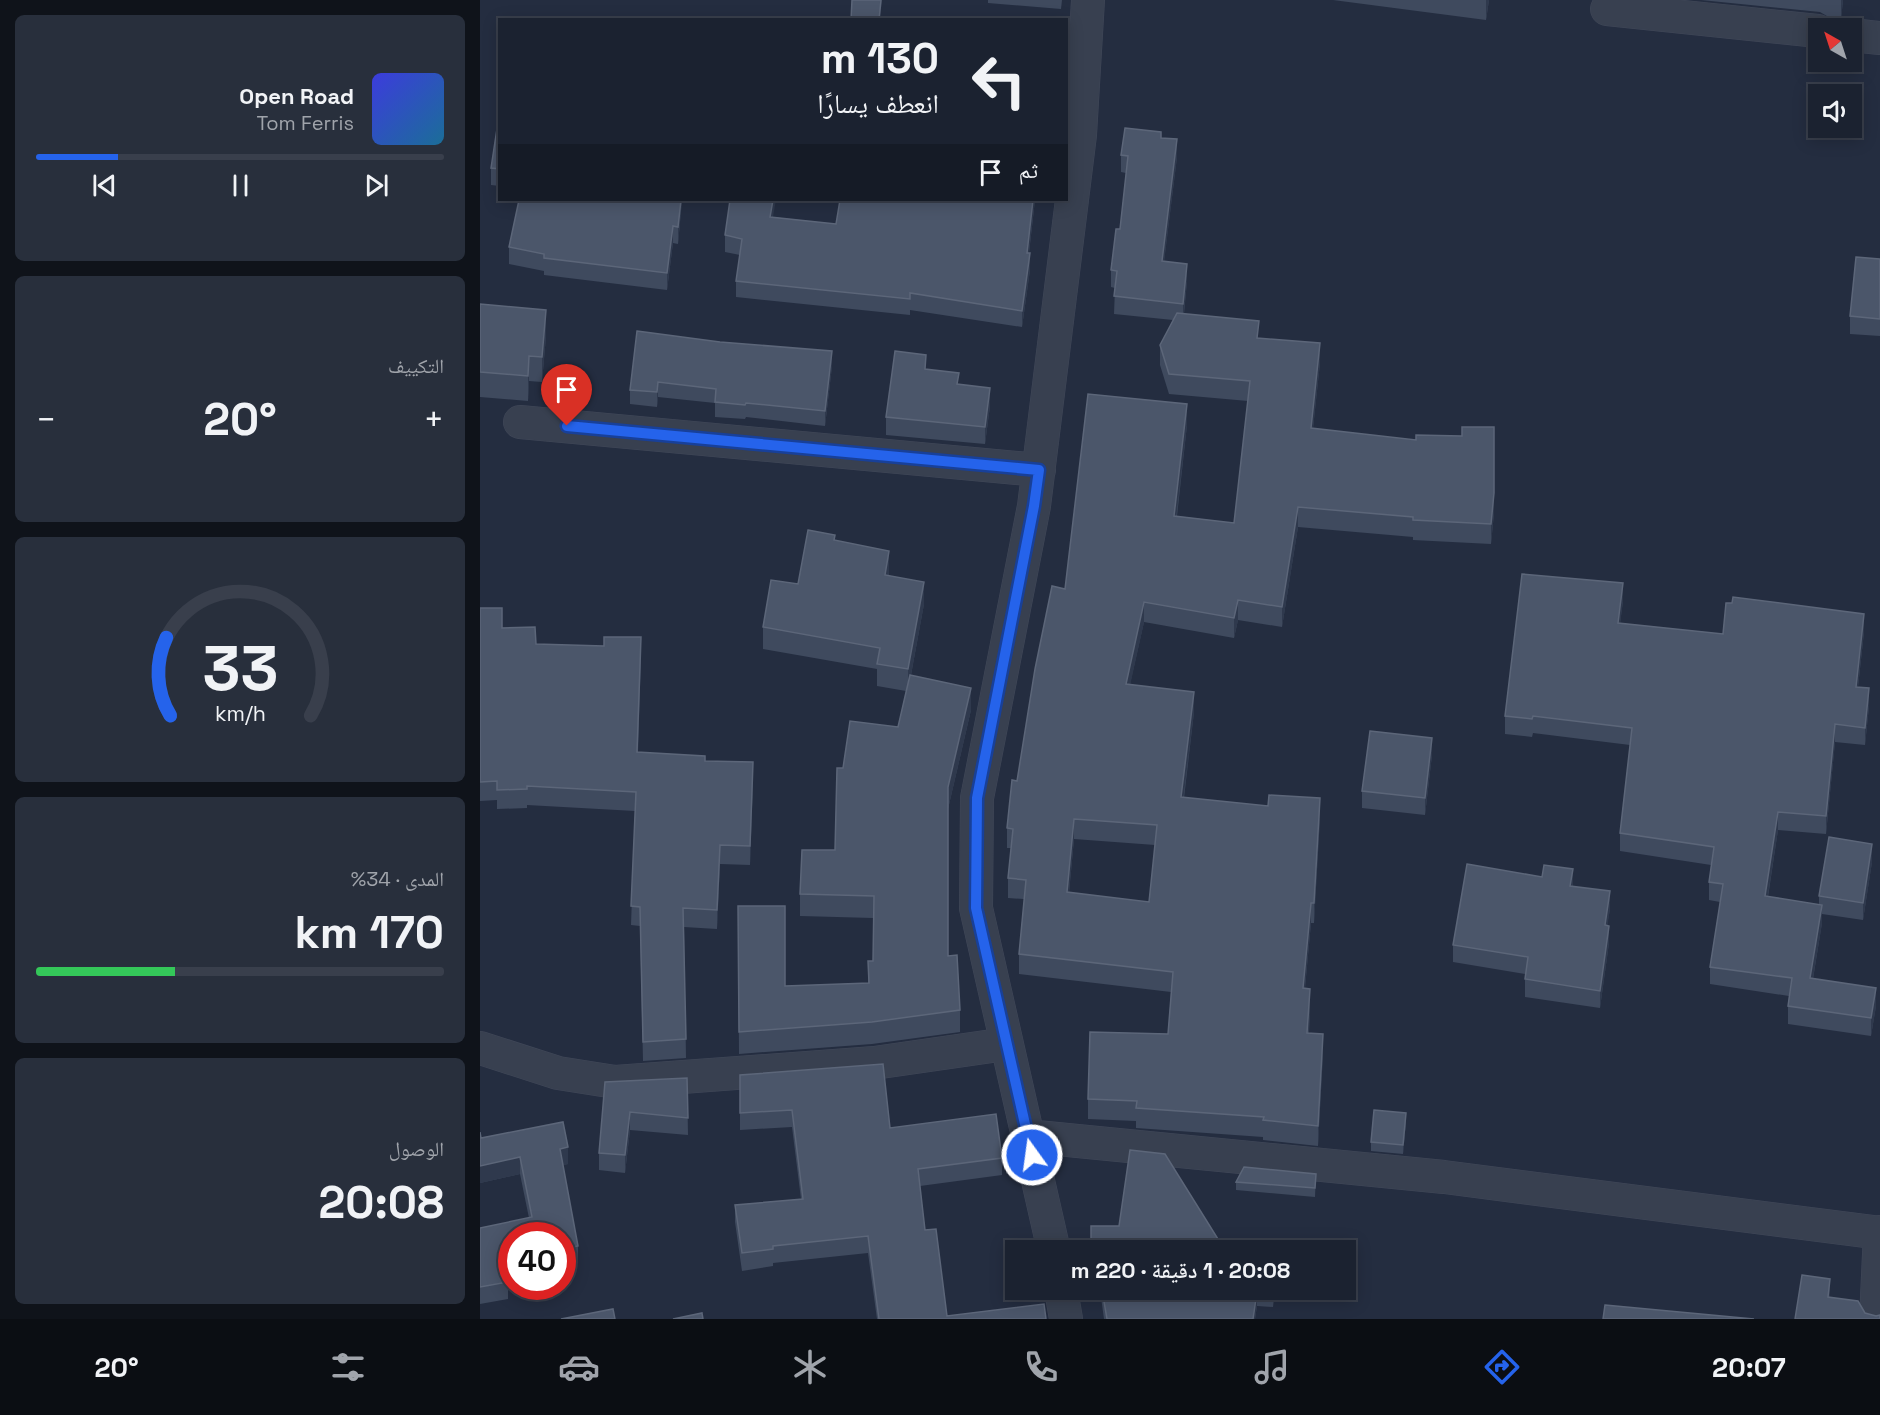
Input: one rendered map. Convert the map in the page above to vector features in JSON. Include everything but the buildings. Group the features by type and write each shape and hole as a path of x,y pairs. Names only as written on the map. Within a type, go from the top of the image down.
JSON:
{"street":[{"path":"1051,1240 976,908 977,798 1034,506 1080,135 1088,0"},
{"path":"1606,9 1808,30"},
{"path":"1862,36 1880,38"},
{"path":"520,422 1039,470"},
{"path":"480,1048 558,1073 615,1083 874,1063 1006,1044"},
{"path":"1027,1136 1444,1176 1880,1233 1876,1319"},
{"path":"1063,1300 1066,1319"}],"route":[{"path":"567,426 1039,470 977,798 976,908 1032,1155"}]}
